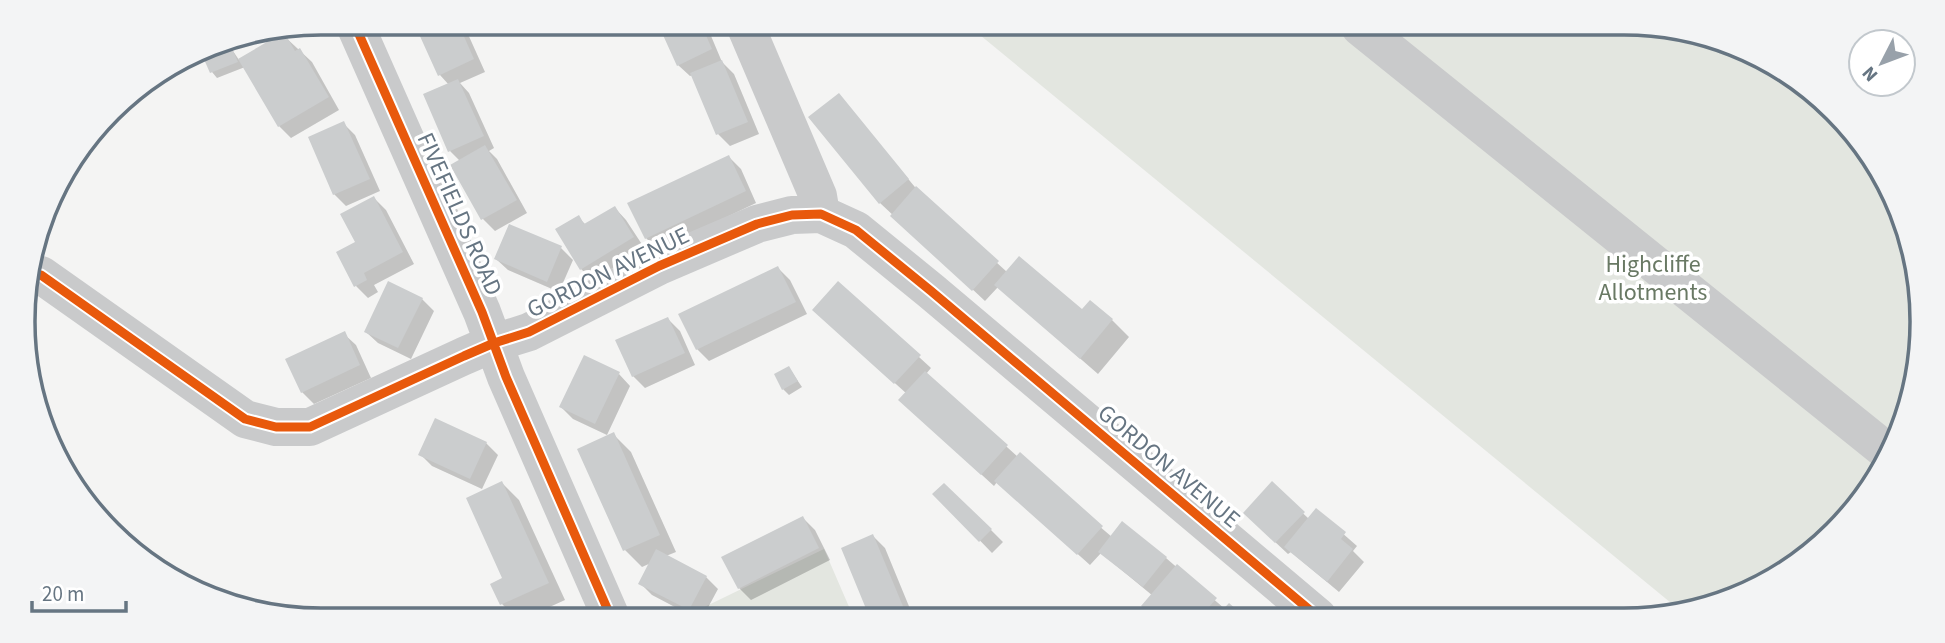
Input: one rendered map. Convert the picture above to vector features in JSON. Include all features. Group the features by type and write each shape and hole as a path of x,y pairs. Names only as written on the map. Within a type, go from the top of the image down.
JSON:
{"street":[{"name":"FIVEFIELDS ROAD","path":"359,35 607,608"},
{"path":"750,35 818,196 821,214"},
{"path":"1370,35 1881,446"},
{"name":"GORDON AVENUE","path":"41,275 245,419 276,427 310,427 494,343 530,332 659,266 757,224 792,215 821,214 856,230 1307,608"}],"green space":[{"name":"Highcliffe Allotments","path":"980,35 1661,37 1716,50 1733,57 1767,73 1798,94 1826,119 1862,162 1895,229 1908,284 1910,322 1908,359 1900,396 1895,414 1872,465 1851,496 1812,537 1767,570 1716,593 1672,604"},
{"path":"824,549 850,608 702,608"}],"building":[{"path":"419,35 463,35 474,59 438,76"},
{"path":"663,35 706,35 712,49 677,66"},
{"path":"287,37 295,51 300,48 329,97 278,127 238,59 270,40"},
{"path":"232,49 238,62 210,73 205,61"},
{"path":"722,60 748,122 716,135 690,73"},
{"path":"458,79 484,136 448,152 423,94"},
{"path":"839,93 909,179 879,204 808,117"},
{"path":"344,121 370,179 333,195 308,137"},
{"path":"485,145 517,200 481,220 450,165"},
{"path":"729,155 746,191 645,239 627,203"},
{"path":"916,186 999,261 972,291 890,216"},
{"path":"374,196 403,252 364,273 367,280 354,287 336,252 355,242 340,214"},
{"path":"615,206 634,237 580,270 555,229 579,215 584,224"},
{"path":"509,224 562,246 547,282 494,259"},
{"path":"1019,256 1082,309 1090,300 1113,319 1080,359 994,285"},
{"path":"778,266 796,302 696,350 678,314"},
{"path":"388,281 423,298 398,348 364,332"},
{"path":"838,281 921,355 894,384 812,310"},
{"path":"668,317 685,353 632,377 615,340"},
{"path":"345,331 360,365 301,393 285,359"},
{"path":"584,355 620,372 595,424 559,407"},
{"path":"789,366 798,381 782,390 774,374"},
{"path":"925,371 1008,445 981,475 898,400"},
{"path":"435,418 487,442 470,479 418,455"},
{"path":"614,432 660,535 623,551 577,449"},
{"path":"1020,452 1103,526 1077,555 994,481"},
{"path":"502,481 549,583 500,605 490,584 502,578 466,498"},
{"path":"1272,481 1305,512 1275,543 1243,513"},
{"path":"944,483 992,529 979,542 932,494"},
{"path":"1316,508 1346,532 1341,539 1353,549 1327,582 1284,547"},
{"path":"803,516 819,548 738,589 721,557"},
{"path":"1122,521 1167,557 1143,587 1098,552"},
{"path":"873,534 904,608 866,608 841,548"},
{"path":"656,549 707,576 690,608 638,584"},
{"path":"1177,564 1217,598 1208,608 1141,606"}],"cycle path":[{"path":"359,35 482,312 506,377 607,608"},
{"path":"41,275 245,419 276,427 310,427 464,356 529,332 659,266 757,224 792,215 821,214 856,230 1307,608"}]}
